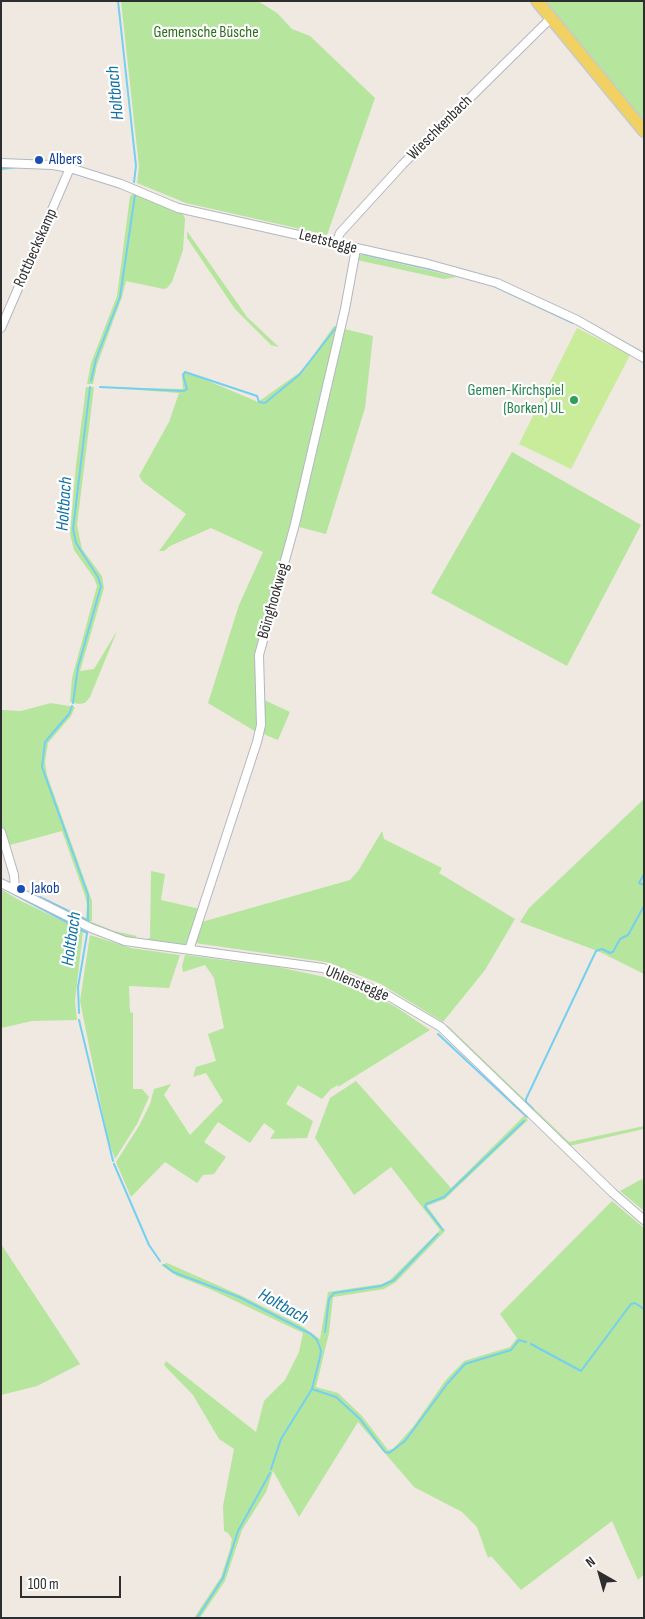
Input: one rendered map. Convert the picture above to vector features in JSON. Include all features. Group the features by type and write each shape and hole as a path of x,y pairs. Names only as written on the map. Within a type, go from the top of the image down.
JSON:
{"main road":[{"path":"537,1 644,131"}],"street":[{"name":"Wieschkenbach","path":"336,243 340,233 403,164 551,18"},
{"name":"Leetstegge","path":"1,163 54,165 70,168 121,184 178,208 428,264 497,283 576,320 644,358"},
{"name":"Rottbeckskamp","path":"1,328 70,168"},
{"name":"Böinghookweg","path":"189,950 257,742 261,725 258,655 295,524 345,309 356,249"},
{"path":"1,832 14,875 15,890"},
{"name":"Uhlenstegge","path":"1,883 87,926 125,941 323,968 387,995 441,1027 613,1193 644,1220"}],"green space":[{"name":"Gemensche Büsche","path":"121,1 258,1 277,13 292,29 310,36 375,98 327,235 186,203 137,183 139,167"},
{"path":"544,1 644,1 644,122"},
{"path":"133,194 183,214 185,219 183,250 172,282 167,288 126,281 97,365 93,384 87,384 91,363 117,296 130,196"},
{"path":"187,231 247,317 279,347 271,345 235,309 187,238"},
{"path":"358,254 457,277 444,279 357,260"},
{"path":"334,326 338,326 324,388 282,559 255,653 258,733 208,703 239,605 263,552 211,528 170,546 164,551 159,551 186,514 143,482 139,476 169,422 179,393 100,387 183,389 182,374 185,371 258,402 303,370"},
{"name":"Gemen-Kirchspiel (Borken) UL","path":"577,328 630,355 571,469 519,444"},
{"path":"345,329 373,336 365,408 326,534 299,527"},
{"path":"86,387 94,387 77,525 82,549 102,576 104,588 80,671 94,669 117,631 90,697 85,703 79,704 70,702 72,678 97,586 94,578 74,550 70,534 76,465"},
{"path":"512,452 641,525 567,666 431,593"},
{"path":"262,699 290,712 278,740 261,733"},
{"path":"51,703 75,707 71,716 48,743 45,762 47,775 92,901 92,922 86,919 87,905 85,896 62,831 6,846 1,825 1,710 21,711"},
{"path":"644,799 644,974 600,952 520,922 529,908"},
{"path":"382,831 384,839 442,868 439,873 515,919 485,970 443,1022 381,984 326,962 195,943 198,923 350,880 358,871"},
{"path":"151,871 165,874 161,900 200,909 185,946 153,943 148,938 150,938"},
{"path":"1,889 17,899 83,931 75,1001 77,1020 32,1021 1,1028"},
{"path":"92,922 114,931 137,936 133,940 91,926"},
{"path":"90,935 131,948 180,955 169,988 129,986 130,1012 133,1013 133,1089 142,1089 149,1097 137,1124 115,1159 108,1140 80,1001"},
{"path":"185,955 278,967 329,978 361,989 396,1007 430,1030 338,1087 338,1085 331,1089 322,1099 298,1085 286,1104 313,1121 307,1138 270,1139 275,1131 264,1123 250,1143 218,1122 204,1142 226,1157 214,1174 203,1175 197,1183 165,1162 131,1197 116,1162 139,1126 150,1104 154,1089 171,1084 164,1095 190,1135 223,1101 206,1073 193,1077 196,1067 216,1061 208,1034 224,1028 214,978 205,965 183,972 182,966"},
{"path":"447,1025 569,1142 644,1126 644,1129 569,1146 447,1028"},
{"path":"356,1081 451,1188 524,1116 528,1120 445,1199 427,1206 445,1231 396,1282 384,1289 333,1297 329,1333 316,1387 338,1393 362,1416 388,1450 393,1449 413,1427 445,1381 464,1361 510,1347 517,1338 500,1314 612,1201 644,1228 644,1574 638,1580 612,1521 521,1590 491,1556 488,1558 477,1527 462,1512 414,1487 358,1422 299,1517 273,1471 266,1492 242,1530 225,1581 200,1618 194,1618 221,1577 230,1549 232,1539 224,1531 223,1506 234,1449 219,1439 193,1395 164,1365 166,1361 256,1432 264,1401 285,1380 299,1352 303,1333 210,1289 177,1276 161,1265 167,1263 242,1296 300,1325 320,1339 328,1292 382,1284 390,1280 440,1230 391,1167 354,1195 315,1138 330,1098"},
{"path":"642,1179 644,1184 644,1211 620,1191"},
{"path":"1,1244 80,1364 37,1386 1,1395"}],"waterway":[{"name":"Holtbach","path":"118,1 136,166 134,182"},
{"path":"1,169 18,167"},
{"name":"Holtbach","path":"91,381 96,359 120,297 135,195"},
{"path":"363,254 456,275"},
{"path":"494,286 573,323"},
{"path":"100,387 184,391 187,389 183,375 185,372 257,396 259,402 265,403 299,375 338,325"},
{"name":"Holtbach","path":"73,703 78,667 101,586 98,577 76,543 73,529 90,387"},
{"name":"Holtbach","path":"72,706 69,714 45,742 42,767 88,895 88,923"},
{"path":"644,874 639,883 644,885"},
{"path":"1,887 87,933"},
{"path":"40,897 89,921"},
{"path":"533,1109 526,1102 526,1099 596,951 602,949 610,953 613,952 620,939 628,935 644,906"},
{"name":"Holtbach","path":"79,1013 78,987 88,928"},
{"name":"Holtbach","path":"79,1020 113,1161"},
{"path":"438,1034 527,1117"},
{"path":"443,1230 425,1207 426,1204 444,1197 524,1121"},
{"name":"Holtbach","path":"114,1164 149,1245 160,1261"},
{"path":"325,1332 329,1299 334,1293 381,1286 394,1280 438,1234"},
{"name":"Holtbach","path":"164,1265 173,1272 239,1297 311,1334 317,1340 321,1350 312,1389 281,1439 271,1469"},
{"path":"531,1344 581,1371 631,1304 635,1303 644,1309"},
{"path":"312,1389 336,1397 360,1419 385,1452 389,1453 405,1441 447,1384 465,1364 511,1350 519,1340 526,1342"},
{"name":"Holtbach","path":"197,1618 223,1578 238,1531 270,1473"}],"place":[{"name":"Albers","path":"39,160"},
{"name":"Gemen-Kirchspiel (Borken) UL","path":"574,400"},
{"name":"Jakob","path":"21,889"}]}
